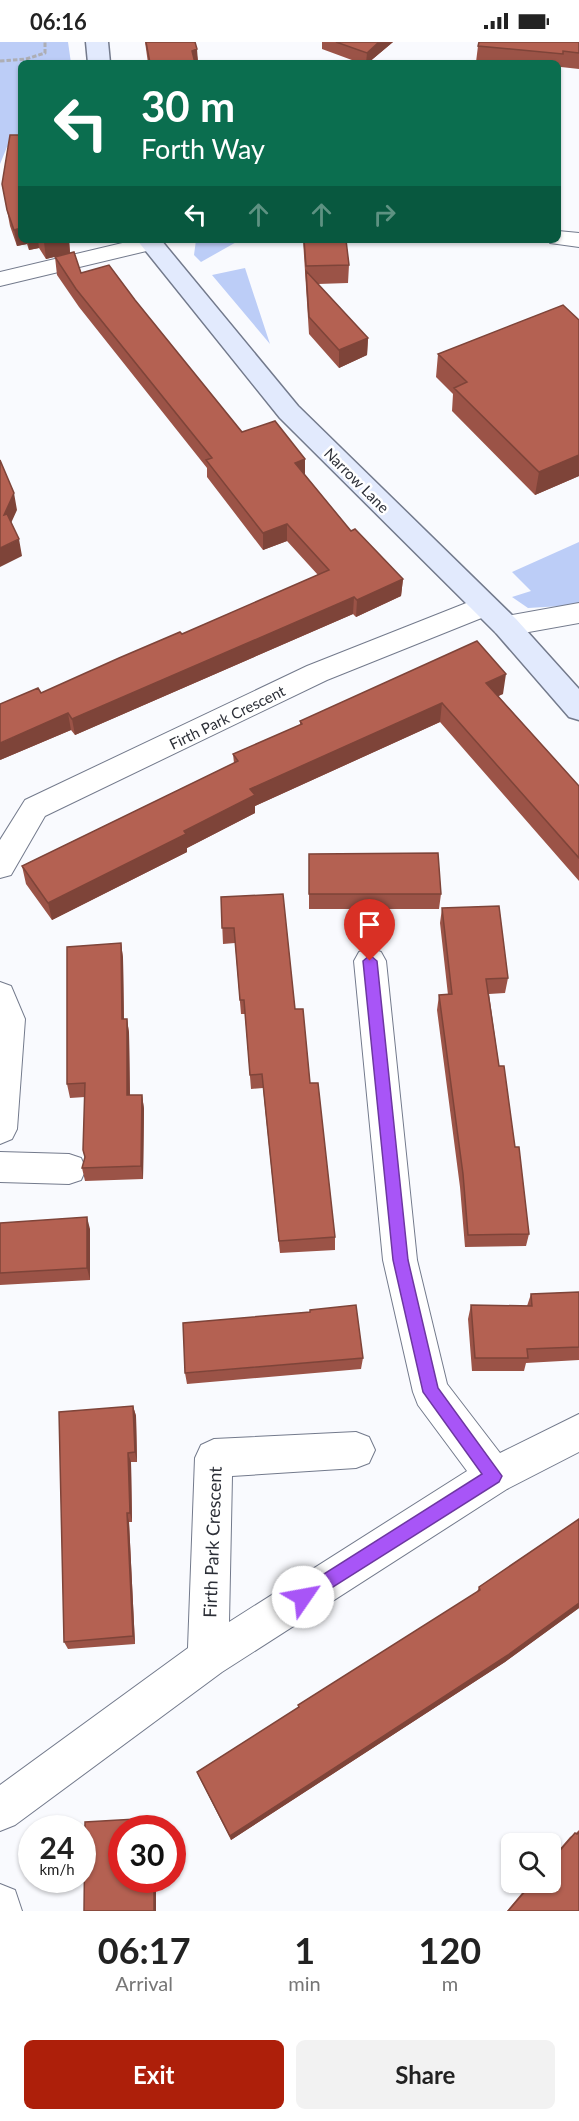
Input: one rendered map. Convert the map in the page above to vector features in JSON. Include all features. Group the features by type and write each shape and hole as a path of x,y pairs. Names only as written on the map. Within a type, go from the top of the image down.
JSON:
{"main road":[{"path":"97,42 99,60"},
{"name":"Narrow Lane","path":"151,243 289,412 506,626 579,709"}],"street":[{"path":"561,238 579,240"},
{"path":"0,279 146,243"},
{"name":"Firth Park Crescent","path":"0,866 34,808 317,673 484,606"},
{"path":"506,626 579,613"},
{"path":"370,961 400,1260 431,1392 494,1476"},
{"path":"0,995 9,1019 0,1129"},
{"path":"0,1167 69,1169"},
{"path":"0,1810 208,1658 494,1476 579,1432"},
{"name":"Firth Park Crescent","path":"208,1658 214,1458 356,1450"},
{"path":"0,1905 1,1911"}],"path":[{"path":"0,61 26,59 45,53 45,42"}],"shaded area":[{"path":"0,42 68,42 71,60 18,60 18,147 7,147 0,164"},
{"path":"196,243 235,243 201,262 194,255"},
{"path":"245,268 270,344 212,275"},
{"path":"579,542 579,605 528,608 512,597 531,591 512,572"}],"building":[{"path":"146,42 195,42 197,49 192,51 194,60 149,60"},
{"path":"336,42 379,42 367,53"},
{"path":"479,42 579,42 579,53 563,51 563,54 478,46"},
{"path":"10,135 18,135 18,229 14,230 2,184"},
{"path":"304,243 346,243 349,265 306,266"},
{"path":"74,252 81,273 109,265 242,432 275,421 305,459 295,463 351,531 355,529 403,579 357,600 354,597 72,719 68,713 0,743 0,704 38,688 41,693 329,570 287,524 263,533 206,460 212,458 76,289 55,257"},
{"path":"306,271 368,338 339,350 309,317"},
{"path":"563,305 579,320 579,455 539,472 454,388 467,382 438,354"},
{"path":"0,460 14,493 4,515 7,514 19,539 0,548"},
{"path":"477,641 506,674 486,683 579,786 579,858 442,703 250,789 255,795 184,831 186,834 48,903 22,866 238,761 233,754"},
{"path":"438,853 441,894 309,894 309,854"},
{"path":"283,894 295,1009 303,1009 310,1083 318,1083 335,1237 279,1241 262,1074 250,1075 244,1000 240,1000 234,928 222,928 221,897"},
{"path":"499,906 508,978 486,979 499,1066 504,1066 515,1147 519,1147 529,1234 468,1235 463,1174 439,995 452,994 442,908"},
{"path":"121,943 122,1019 127,1019 127,1095 142,1095 141,1166 82,1168 85,1157 83,1150 85,1083 67,1084 67,947"},
{"path":"87,1217 87,1268 0,1273 0,1223"},
{"path":"579,1292 579,1347 527,1349 528,1358 475,1358 471,1305 532,1306 531,1294"},
{"path":"356,1305 363,1358 185,1373 183,1323 310,1312 310,1310"},
{"path":"133,1406 135,1452 128,1453 130,1513 127,1513 133,1636 64,1642 59,1412"},
{"path":"579,1519 579,1603 508,1655 230,1836 197,1772 480,1590 479,1587"},
{"path":"96,1821 108,1821 108,1893 154,1893 154,1911 84,1911 84,1893 96,1893"},
{"path":"579,1832 579,1911 508,1911 524,1893 561,1893 561,1849 575,1833"}],"route":[{"path":"303,1597 494,1476 431,1392 400,1260 370,961"}]}
